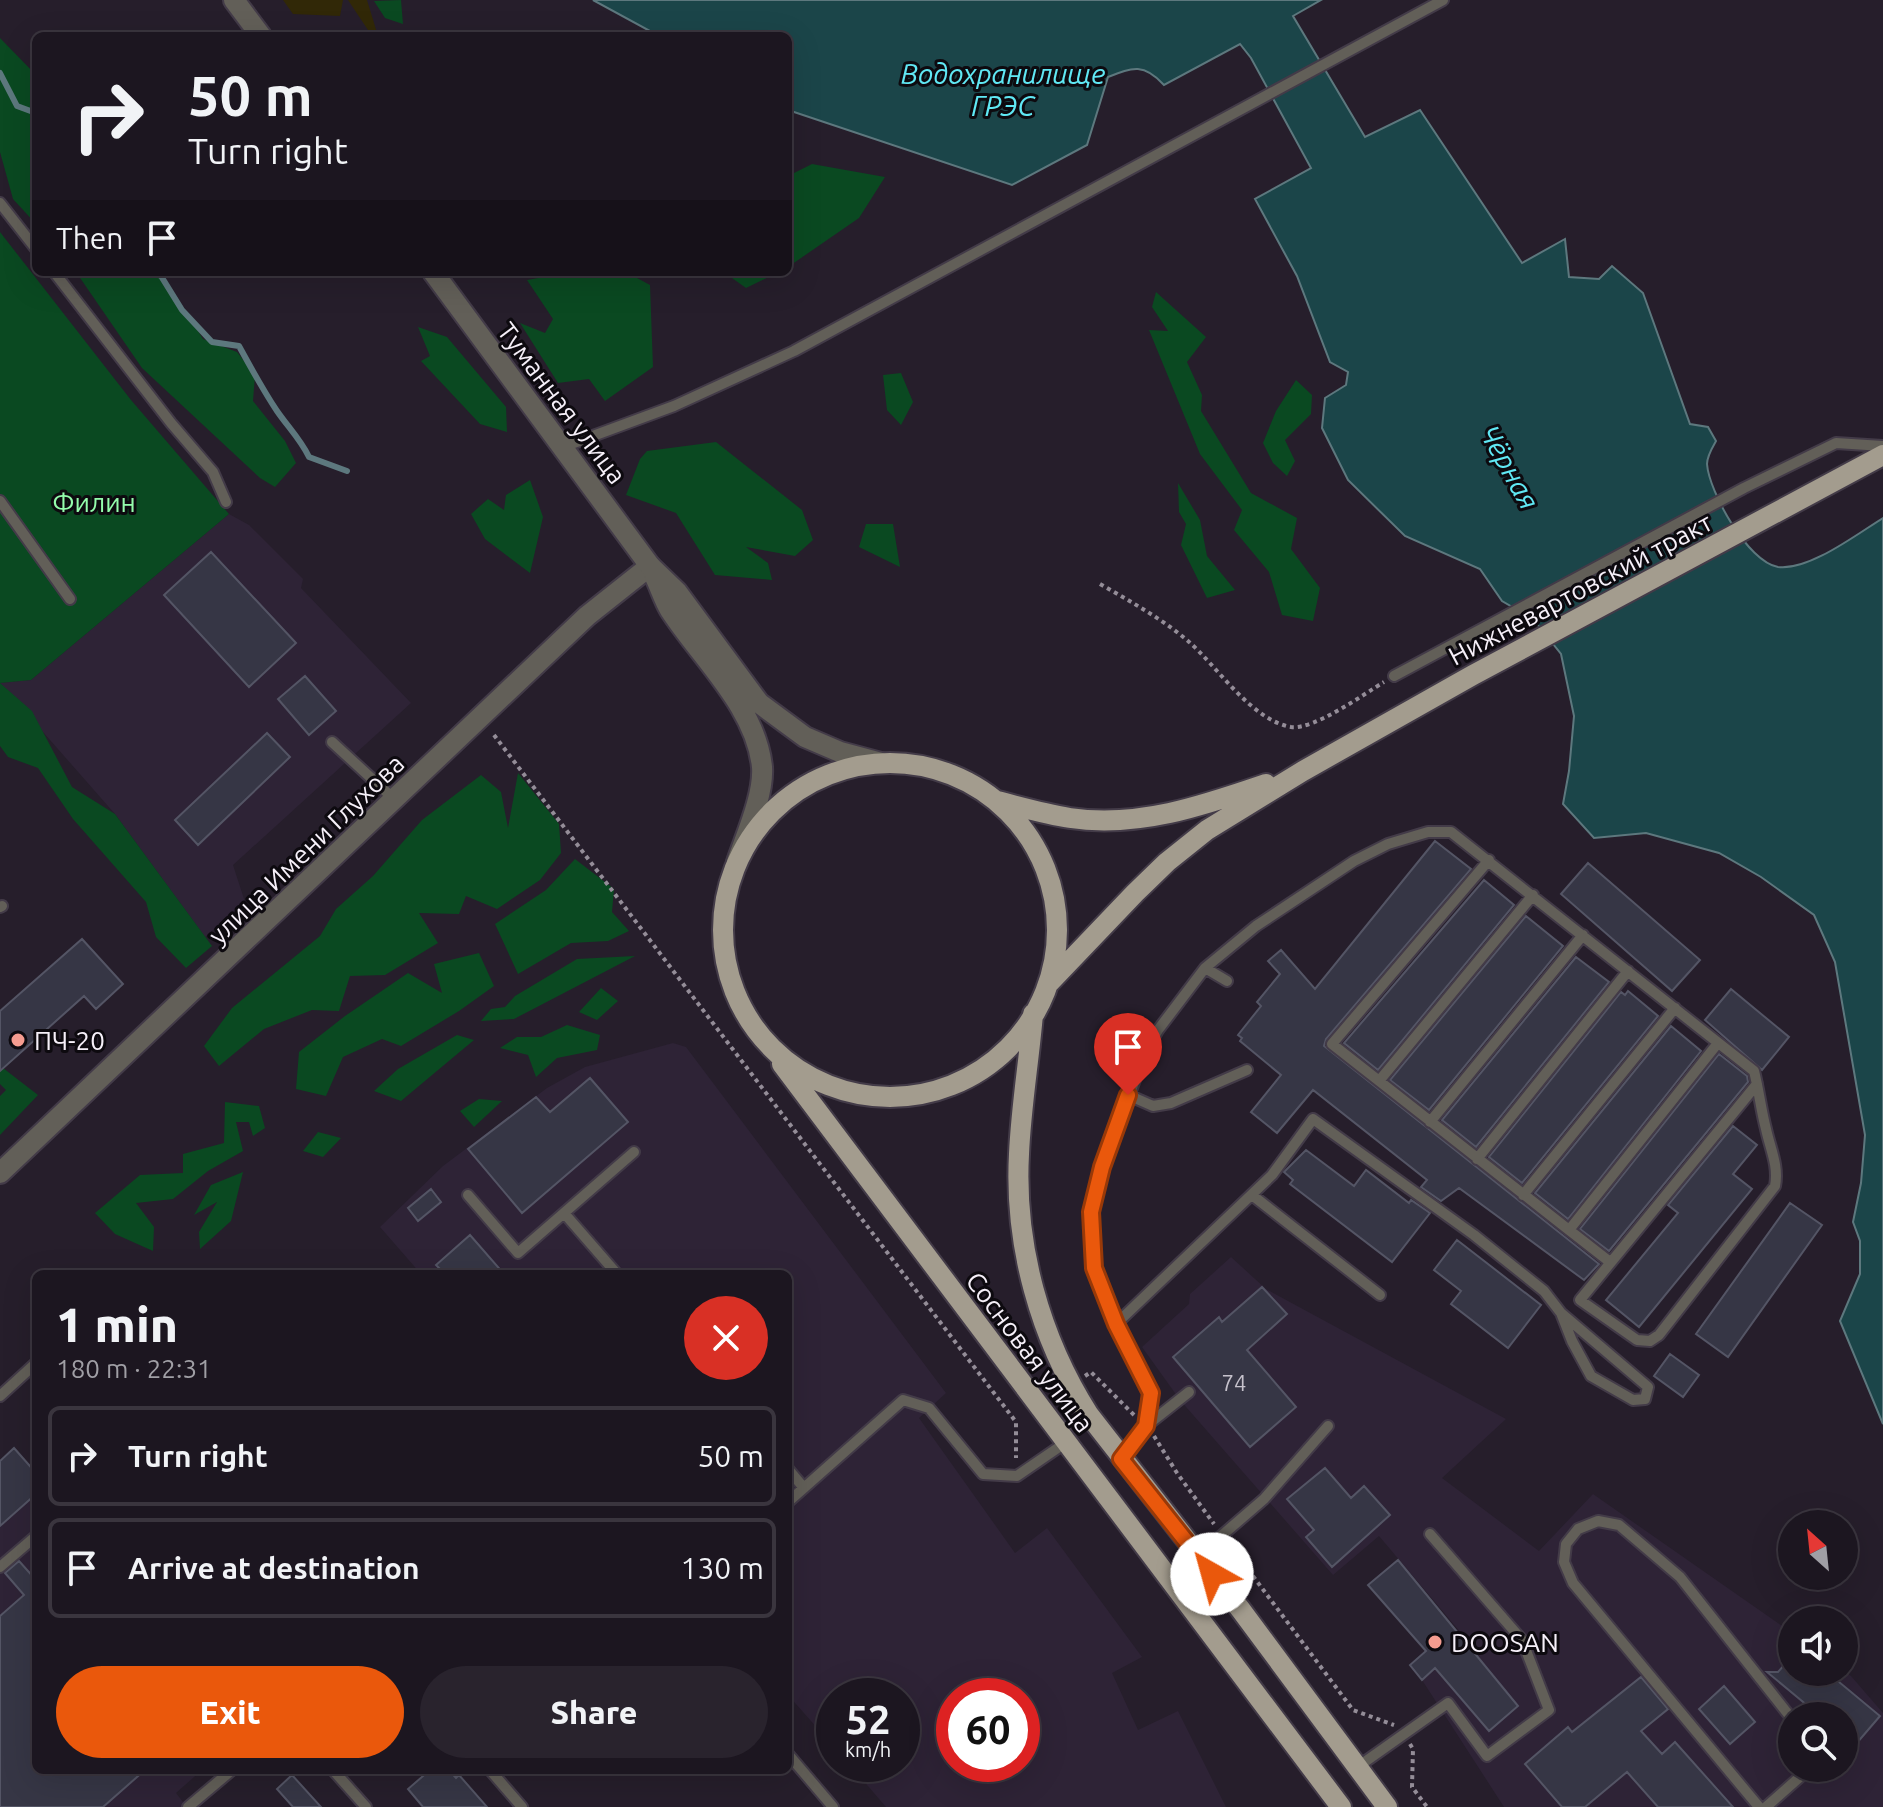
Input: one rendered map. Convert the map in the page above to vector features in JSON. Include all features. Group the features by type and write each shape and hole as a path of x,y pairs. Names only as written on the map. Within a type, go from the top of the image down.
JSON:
{"main road":[{"name":"Нижневартовский тракт","path":"1047,986 1167,862 1207,830 1303,771 1473,675 1883,455"},
{"path":"881,763 906,763 954,775 997,801 1030,839 1042,862 1051,886 1057,936 1047,986 1015,1040 992,1061 966,1078 937,1090 906,1096 875,1096 829,1085 788,1062 765,1041 739,1001 725,956 724,908 737,862 765,818 795,793 830,774 881,763"},
{"name":"Нижневартовский тракт","path":"997,801 1071,818 1113,821 1183,811 1303,771"},
{"name":"Сосновая улица","path":"1033,1014 1019,1155 1022,1231 1041,1314 1070,1385 1121,1459 1359,1766 1387,1807"},
{"name":"Сосновая улица","path":"765,1041 1341,1807"}],"street":[{"path":"234,0 258,32"},
{"name":"Туманная улица","path":"436,276 650,566 677,592 759,703 805,737 840,752 881,763"},
{"name":"Туманная улица","path":"650,566 669,609 726,685 747,719 758,750 762,769 755,809 737,862"},
{"name":"улица Имени Глухова","path":"0,1173 587,616 650,566"}],"lane":[{"path":"563,447 674,406 794,351 1443,0"},
{"path":"0,203 32,244"},
{"path":"57,276 213,472 226,502"},
{"path":"1394,676 1744,488 1836,443 1883,446"},
{"path":"0,501 70,599"},
{"path":"332,742 395,800"},
{"path":"1146,1426 1151,1393 1116,1324 1094,1268 1091,1212 1102,1167 1128,1095 1158,1030 1205,968 1256,926 1354,861 1388,844 1428,832 1451,832 1754,1071 1757,1084 1777,1173 1775,1186 1659,1335 1650,1341 1637,1340 1580,1300 1757,1084"},
{"path":"1489,860 1332,1044 1610,1262"},
{"path":"1379,1081 1533,895"},
{"path":"1430,1122 1583,935"},
{"path":"1205,968 1227,981"},
{"path":"1477,1159 1628,971"},
{"path":"1523,1195 1675,1008"},
{"path":"1569,1230 1718,1043"},
{"path":"1128,1095 1153,1106 1171,1103 1247,1070"},
{"path":"1116,1324 1272,1175 1313,1119 1486,1244 1544,1291 1561,1313 1648,1387 1645,1399 1633,1400 1591,1376 1561,1313"},
{"path":"468,1195 518,1253 634,1152"},
{"path":"1252,1195 1380,1295"},
{"path":"564,1213 614,1270"},
{"path":"0,1396 32,1367"},
{"path":"1121,1459 1146,1426 1189,1392"},
{"path":"792,1498 903,1400 929,1408 983,1474 1017,1476 1065,1443"},
{"path":"1198,1556 1264,1499 1328,1426"},
{"path":"792,1474 804,1488"},
{"path":"1759,1807 1573,1583 1564,1562 1566,1544 1578,1529 1598,1521 1619,1525 1680,1577 1779,1702"},
{"path":"1359,1766 1448,1703 1487,1756 1549,1710 1522,1640 1430,1534"},
{"path":"0,1567 32,1539"},
{"path":"792,1759 828,1805"},
{"path":"188,1807 227,1774"},
{"path":"337,1774 366,1807"},
{"path":"493,1774 522,1807"},
{"path":"1766,1807 1794,1782"}],"path":[{"path":"1100,584 1153,614 1190,643 1267,717 1293,727 1317,721 1394,676"},
{"path":"494,735 1016,1422 1017,1476"},
{"path":"1070,1385 1091,1372 1146,1426 1221,1534 1353,1710 1396,1725 1404,1735 1413,1749 1412,1787 1427,1807"},
{"path":"1016,1422 1038,1405"}],"shaded area":[{"path":"229,514 249,525 303,579 301,588 411,703 233,865 245,902 205,937 115,814 0,683 31,680"},
{"path":"673,1043 686,1047 946,1393 919,1418 1015,1553 1047,1528 1142,1657 1112,1673 1138,1730 1178,1711 1226,1807 886,1807 864,1782 920,1782 920,1678 816,1678 816,1727 792,1700 792,1270 418,1270 380,1227 443,1166 547,1088 585,1067"},
{"path":"1231,1257 1266,1289 1506,1419 1442,1478 1539,1551 1593,1494 1778,1623 1778,1686 1858,1684 1883,1713 1883,1807 1504,1807 1422,1680 1467,1640 1379,1536 1333,1575 1180,1400 1142,1347 1189,1304 1190,1294"},
{"path":"14,1448 32,1468 32,1774 197,1774 176,1793 187,1807 0,1807 0,1461"}],"green space":[{"path":"401,0 403,24 385,18 374,1"},
{"path":"0,38 32,71 32,220 13,199 0,152"},
{"path":"812,164 885,177 859,218 792,264 792,174"},
{"name":"Филин","path":"0,232 131,400 229,514 31,680 0,683"},
{"path":"79,276 158,276 178,299 203,339 237,352 255,375 253,401 285,441 296,463 275,487 260,478 142,368"},
{"path":"550,276 633,276 650,285 653,367 605,401 589,379 558,383 520,323 545,333 553,319 527,280"},
{"path":"732,276 771,276 746,288"},
{"path":"1156,292 1206,337 1187,362 1202,395 1201,411 1251,493 1297,518 1291,549 1320,588 1313,621 1282,615 1269,572 1234,530 1242,510 1200,454 1149,330 1168,331 1152,307"},
{"path":"418,327 447,337 506,407 507,432 480,424 421,361 430,356"},
{"path":"901,373 913,402 901,425 887,410 883,375"},
{"path":"1296,380 1312,395 1311,414 1285,440 1295,461 1287,476 1273,463 1263,443 1276,411"},
{"path":"716,442 802,510 813,540 795,556 746,547 768,563 772,580 715,575 676,513 626,495 640,459 647,451"},
{"path":"530,480 543,517 530,573 485,539 471,514 488,499 504,510 506,495"},
{"path":"1178,483 1200,520 1207,556 1235,590 1207,598 1181,545 1186,524 1179,512"},
{"path":"866,524 893,524 900,567 859,547"},
{"path":"0,683 32,711 72,787 115,814 212,946 186,968 156,937 146,902 73,819 38,768 8,757 0,746"},
{"path":"518,773 559,824 561,853 540,880 497,909 466,896 459,914 419,913 438,943 385,975 350,976 339,1011 312,1010 264,1029 219,1066 204,1046 232,1008 320,936 336,909 373,876 422,820 481,775 501,792 508,828"},
{"path":"575,859 614,889 612,912 629,931 608,941 571,943 518,974 495,924 546,890"},
{"path":"479,953 494,986 401,1046 382,1039 343,1057 326,1096 296,1089 299,1052 345,1016 408,973 442,993 434,964"},
{"path":"635,956 514,1019 481,1021 491,1009 505,1007 515,996 577,959"},
{"path":"601,988 618,1001 597,1020 579,1012"},
{"path":"567,1025 600,1035 597,1050 557,1058 536,1077 528,1055 500,1048 517,1037 541,1037"},
{"path":"457,1035 474,1040 401,1101 374,1091 398,1069"},
{"path":"3,1068 38,1095 0,1135 0,1096 6,1090 0,1084"},
{"path":"479,1099 502,1101 474,1127 460,1111"},
{"path":"225,1102 259,1106 265,1128 253,1136 249,1122 236,1122 243,1151 208,1171 173,1199 136,1203 154,1227 153,1251 115,1234 95,1213 140,1175 183,1173 183,1154 224,1143"},
{"path":"318,1132 341,1138 323,1157 303,1151"},
{"path":"243,1172 231,1221 200,1249 199,1232 217,1202 194,1215 211,1185"}],"sand":[{"path":"283,0 343,0 340,16 293,14"},
{"path":"348,0 367,0 377,32 369,32"}],"water":[{"path":"593,0 1321,0 1293,16 1365,137 1420,110 1522,263 1565,239 1569,277 1599,279 1612,266 1643,293 1690,424 1708,427 1716,441 1707,464 1722,508 1755,553 1778,567 1790,567 1832,550 1883,518 1883,1424 1840,1321 1860,1274 1860,1241 1853,1222 1861,1183 1865,1135 1835,962 1814,915 1761,877 1719,853 1646,833 1594,838 1563,804 1574,716 1561,654 1533,619 1502,601 1480,569 1405,536 1348,480 1322,428 1325,398 1346,385 1348,372 1330,362 1297,276 1255,199 1311,168 1251,58 1240,44 1164,85 1150,73 1138,69 1108,77 1087,145 1012,185 792,111 792,32 652,32"}],"building":[{"path":"211,552 296,643 249,687 164,595"},
{"path":"305,676 336,711 309,735 278,699"},
{"path":"267,733 290,757 198,845 175,820"},
{"path":"1435,841 1471,869 1326,1039 1324,1046 1599,1264 1584,1280 1459,1188 1441,1201 1421,1187 1427,1180 1313,1090 1277,1133 1251,1112 1281,1075 1240,1041 1242,1038 1238,1035 1261,1006 1257,1002 1280,974 1268,961 1281,950 1315,989"},
{"path":"1588,863 1700,960 1672,991 1561,894"},
{"path":"1484,880 1514,905 1378,1070 1344,1043"},
{"path":"1526,916 1563,946 1429,1110 1390,1080"},
{"name":"ПЧ-20","path":"82,939 123,984 96,1009 84,996 0,1071 0,1011"},
{"path":"1576,957 1609,982 1476,1147 1442,1120"},
{"path":"1731,989 1789,1037 1762,1070 1705,1020"},
{"path":"1628,991 1658,1016 1522,1183 1489,1157 1621,992 1625,995"},
{"path":"1671,1026 1701,1051 1568,1219 1535,1193"},
{"path":"1719,1054 1747,1076 1748,1082 1609,1251 1580,1229"},
{"path":"590,1078 628,1122 522,1213 468,1149 536,1097 550,1112"},
{"path":"1733,1126 1757,1145 1733,1174 1752,1189 1639,1327 1606,1300 1678,1213 1668,1205"},
{"path":"1306,1150 1354,1186 1366,1170 1409,1203 1411,1200 1430,1213 1392,1262 1290,1184 1293,1180 1284,1172"},
{"path":"431,1189 441,1202 418,1221 408,1208"},
{"path":"1790,1203 1822,1225 1728,1357 1696,1334"},
{"path":"470,1235 501,1270 441,1270 436,1265"},
{"path":"1457,1240 1541,1305 1508,1348 1451,1304 1461,1291 1434,1270"},
{"path":"1262,1287 1287,1314 1247,1350 1296,1407 1250,1447 1173,1357 1219,1317 1222,1322"},
{"path":"1670,1354 1699,1375 1683,1397 1654,1376"},
{"path":"14,1448 32,1468 32,1498 0,1526 0,1461"},
{"path":"1325,1468 1351,1498 1364,1486 1390,1515 1332,1567 1306,1537 1314,1530 1287,1499"},
{"path":"1398,1560 1518,1706 1489,1731 1435,1668 1422,1680 1410,1665 1426,1651 1368,1585"},
{"path":"19,1561 32,1576 32,1774 140,1774 103,1807 0,1807 0,1616 24,1595 5,1573"},
{"path":"1767,1672 1778,1672 1778,1681"},
{"path":"1641,1677 1668,1709 1641,1731 1662,1754 1675,1742 1733,1807 1658,1807 1627,1772 1585,1807 1562,1807 1525,1764 1568,1727 1572,1732"},
{"path":"1724,1686 1755,1722 1730,1744 1699,1709"},
{"path":"1784,1686 1844,1686 1880,1716 1858,1742 1858,1702 1803,1702"},
{"path":"425,1774 452,1774 456,1778 459,1775 487,1807 423,1807 408,1789"},
{"path":"292,1775 321,1807 293,1807 277,1789"}],"waterway":[{"path":"0,73 17,106 32,112"},
{"path":"161,276 182,310 212,342 239,346 272,403 309,457 347,471"}],"place":[{"name":"ПЧ-20","path":"18,1040"},
{"name":"DOOSAN","path":"1435,1642"}],"route":[{"path":"1128,1095 1102,1167 1091,1212 1094,1268 1116,1324 1151,1393 1146,1426 1121,1459 1212,1574"}],"water label":[{"name":"Водохранилище ГРЭС","path":"1003,89"},
{"name":"Чёрная","path":"1510,467"}]}
